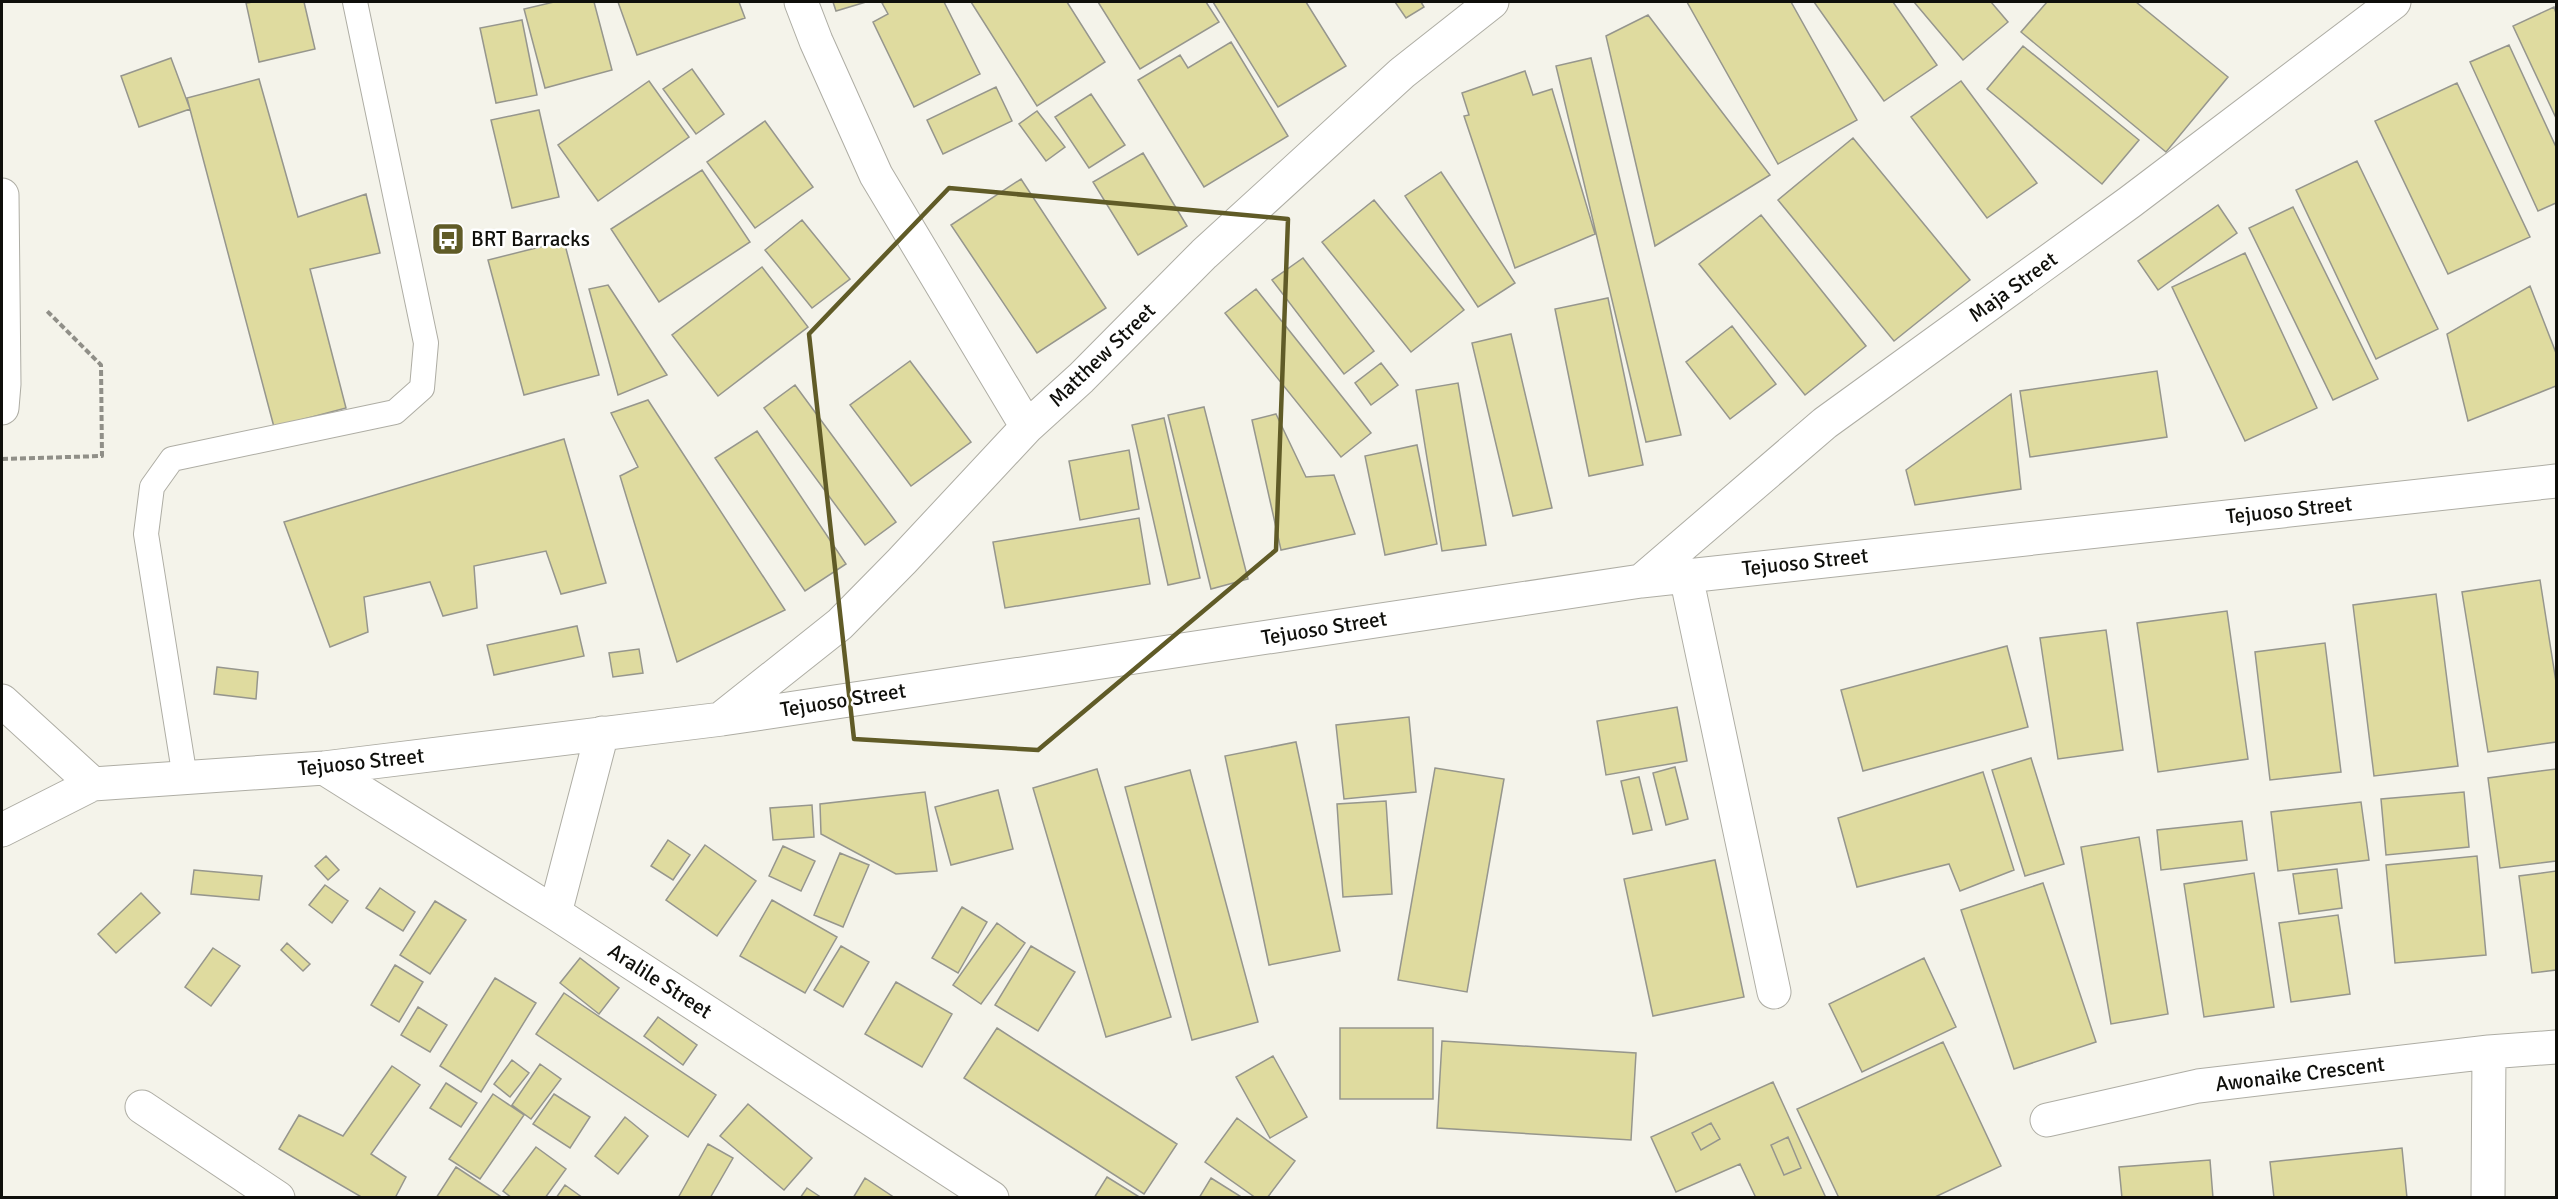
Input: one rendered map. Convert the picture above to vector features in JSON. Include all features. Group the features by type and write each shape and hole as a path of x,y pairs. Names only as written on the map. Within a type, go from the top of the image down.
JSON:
{"street":[{"path":"801,2 876,175 1027,427"},
{"name":"Matthew Street","path":"722,718 840,624 1027,427 1082,378 1204,254 1402,73 1492,2"},
{"name":"Maja Street","path":"1641,581 1825,423 2130,202 2394,2"},
{"path":"2,195 4,384 2,408"},
{"name":"Tejuoso Street","path":"93,784 324,768 722,718 1641,581 2556,481"},
{"path":"1686,576 1774,992"},
{"path":"2,701 93,784 2,830"},
{"path":"555,913 602,733"},
{"name":"Aralile Street","path":"324,768 555,913 992,1197"},
{"name":"Awonaike Crescent","path":"2046,1120 2198,1086 2489,1052 2556,1047"},
{"path":"2488,1197 2489,1052"},
{"path":"142,1107 278,1197"}],"lane":[{"path":"185,778 146,534 152,488 172,459 395,412 422,388 426,344 355,2"}],"path":[{"path":"2,459 102,456 100,365 3,268"}],"highlighted area":[{"path":"949,188 1288,219 1276,550 1038,750 854,739 809,334"}],"building":[{"path":"304,2 315,49 259,62 246,3"},
{"path":"554,2 594,2 612,70 545,88 524,9"},
{"path":"618,2 739,2 745,18 637,55"},
{"path":"833,2 866,2 836,11"},
{"path":"944,2 980,74 914,107 873,22 888,14 882,3"},
{"path":"971,2 1067,2 1105,62 1037,106"},
{"path":"1098,2 1206,2 1219,22 1140,69"},
{"path":"1213,2 1306,2 1346,66 1278,107"},
{"path":"1395,2 1421,2 1424,7 1406,18"},
{"path":"1687,2 1791,2 1857,120 1778,164"},
{"path":"1814,2 1893,2 1937,65 1884,101"},
{"path":"1914,2 1991,2 2008,22 1963,60"},
{"path":"2047,2 2136,2 2228,77 2166,152 2021,32"},
{"path":"2554,7 2556,13 2556,118 2513,26"},
{"path":"1648,15 1770,175 1655,246 1606,36"},
{"path":"522,20 537,95 496,103 480,28"},
{"path":"1231,42 1288,136 1204,187 1138,80 1180,55 1188,68"},
{"path":"2509,45 2556,147 2556,203 2538,211 2470,62"},
{"path":"2023,46 2139,140 2102,184 1987,89"},
{"path":"171,58 190,109 139,127 121,76"},
{"path":"1591,58 1681,435 1646,442 1556,66"},
{"path":"692,69 724,114 696,134 663,89"},
{"path":"1525,71 1533,95 1552,89 1595,234 1515,268 1464,116 1469,115 1462,93"},
{"path":"259,79 298,217 366,194 380,253 310,269 346,408 274,427 187,98"},
{"path":"649,81 689,137 598,201 558,145"},
{"path":"1961,81 2037,183 1987,218 1911,117"},
{"path":"2457,83 2530,237 2448,274 2375,121"},
{"path":"996,87 1012,121 943,154 927,120"},
{"path":"1091,94 1125,145 1089,168 1055,117"},
{"path":"539,110 559,197 512,208 491,120"},
{"path":"1037,111 1065,147 1046,161 1019,124"},
{"path":"765,121 813,187 755,228 707,162"},
{"path":"1853,138 1970,280 1894,341 1778,200"},
{"path":"1143,153 1187,226 1138,255 1093,182"},
{"path":"2357,161 2438,329 2376,359 2296,190"},
{"path":"702,170 750,242 659,302 611,229"},
{"path":"1441,172 1515,283 1478,307 1405,196"},
{"path":"1021,179 1106,308 1037,353 951,225"},
{"path":"1374,200 1464,310 1411,352 1322,242"},
{"path":"2218,205 2237,233 2158,290 2138,261"},
{"path":"2293,207 2378,379 2333,400 2249,228"},
{"path":"1761,215 1866,346 1805,395 1699,264"},
{"path":"802,220 850,279 812,308 765,250"},
{"path":"564,241 599,375 524,395 488,260"},
{"path":"2245,253 2317,408 2245,441 2172,287"},
{"path":"1303,258 1374,351 1344,374 1272,280"},
{"path":"762,267 808,327 718,396 672,335"},
{"path":"608,285 667,375 618,395 589,289"},
{"path":"2530,286 2556,353 2556,386 2468,421 2447,334"},
{"path":"1256,289 1371,433 1341,457 1225,313"},
{"path":"1608,298 1643,465 1589,476 1555,309"},
{"path":"1732,326 1776,384 1730,419 1686,362"},
{"path":"1511,334 1552,508 1513,516 1472,343"},
{"path":"910,361 971,442 911,486 850,405"},
{"path":"1381,363 1398,385 1371,405 1355,383"},
{"path":"2157,371 2167,437 2030,457 2020,391"},
{"path":"1458,383 1486,545 1442,551 1416,390"},
{"path":"795,385 896,522 865,545 764,408"},
{"path":"2011,394 2021,489 1915,505 1906,470"},
{"path":"648,400 785,610 677,662 620,476 638,467 611,413"},
{"path":"1204,407 1248,579 1211,589 1168,415"},
{"path":"1276,414 1306,477 1334,475 1355,534 1281,550 1252,420"},
{"path":"1164,418 1200,578 1168,585 1132,425"},
{"path":"757,431 846,564 805,591 715,458"},
{"path":"564,439 606,583 561,594 546,551 474,566 477,608 443,616 430,582 364,597 368,632 330,647 284,522"},
{"path":"1417,445 1437,544 1385,555 1365,456"},
{"path":"1129,450 1139,509 1080,520 1069,461"},
{"path":"1139,518 1150,584 1005,608 993,542"},
{"path":"2540,580 2556,682 2556,742 2488,752 2462,592"},
{"path":"2436,594 2458,766 2374,776 2353,605"},
{"path":"2227,611 2248,759 2158,772 2137,623"},
{"path":"577,626 584,656 494,675 487,645"},
{"path":"2106,630 2123,750 2058,759 2040,638"},
{"path":"2325,643 2341,772 2270,780 2255,652"},
{"path":"2007,646 2028,727 1863,771 1841,690"},
{"path":"639,649 643,673 613,677 609,653"},
{"path":"217,667 258,672 256,699 214,694"},
{"path":"1677,707 1687,761 1606,775 1597,721"},
{"path":"1409,717 1416,792 1344,799 1336,725"},
{"path":"1296,742 1340,951 1269,965 1225,756"},
{"path":"2031,758 2064,864 2025,876 1992,770"},
{"path":"1675,767 1688,819 1666,825 1653,773"},
{"path":"1435,768 1504,779 1467,992 1398,980"},
{"path":"1097,769 1171,1017 1106,1037 1033,788"},
{"path":"2556,769 2556,861 2500,868 2488,778"},
{"path":"1190,770 1258,1022 1192,1040 1125,787"},
{"path":"1983,772 2014,870 1960,891 1949,864 1857,887 1838,818"},
{"path":"1639,777 1652,830 1633,834 1621,781"},
{"path":"998,790 1013,849 951,865 935,807"},
{"path":"925,792 937,871 896,874 821,834 820,804"},
{"path":"2464,792 2469,847 2386,855 2381,799"},
{"path":"1386,801 1392,894 1343,897 1337,804"},
{"path":"2361,802 2369,860 2278,871 2271,812"},
{"path":"812,805 814,837 773,840 770,808"},
{"path":"2242,821 2247,860 2161,870 2157,830"},
{"path":"2139,837 2168,1014 2111,1024 2081,847"},
{"path":"668,840 690,855 673,880 651,866"},
{"path":"705,845 756,881 717,936 666,900"},
{"path":"783,846 815,861 801,891 769,876"},
{"path":"840,853 869,865 843,927 814,915"},
{"path":"326,856 339,870 328,880 315,866"},
{"path":"2477,856 2486,955 2395,963 2386,865"},
{"path":"1715,860 1744,997 1653,1016 1624,879"},
{"path":"2337,869 2342,908 2299,914 2293,874"},
{"path":"194,870 262,876 259,900 191,894"},
{"path":"2556,871 2556,970 2532,973 2519,876"},
{"path":"2254,873 2274,1007 2204,1017 2184,884"},
{"path":"2043,883 2096,1042 2014,1069 1961,910"},
{"path":"325,885 348,901 332,923 309,905"},
{"path":"380,888 415,912 403,931 366,908"},
{"path":"141,893 160,913 116,953 98,934"},
{"path":"772,900 837,937 805,993 740,956"},
{"path":"435,901 466,920 430,974 400,955"},
{"path":"962,907 987,922 958,973 932,958"},
{"path":"2338,915 2350,994 2291,1002 2279,923"},
{"path":"997,923 1025,943 981,1004 953,985"},
{"path":"287,943 310,964 303,971 281,950"},
{"path":"841,946 869,962 843,1007 814,990"},
{"path":"1031,946 1075,972 1038,1031 995,1005"},
{"path":"213,948 240,966 211,1006 185,987"},
{"path":"580,958 619,988 599,1014 560,983"},
{"path":"1924,958 1956,1027 1862,1072 1829,1004"},
{"path":"395,965 423,982 399,1022 371,1005"},
{"path":"495,978 536,1003 481,1092 440,1066"},
{"path":"896,982 952,1014 922,1067 865,1034"},
{"path":"564,993 716,1095 688,1137 536,1034"},
{"path":"418,1007 447,1025 430,1052 401,1035"},
{"path":"658,1017 697,1045 683,1065 644,1036"},
{"path":"997,1028 1177,1144 1144,1194 964,1078"},
{"path":"1340,1028 1433,1028 1433,1099 1340,1099"},
{"path":"1442,1041 1636,1053 1631,1140 1437,1128"},
{"path":"1943,1042 2001,1166 1933,1198 1839,1198 1797,1109"},
{"path":"1273,1056 1307,1117 1270,1138 1236,1077"},
{"path":"512,1060 529,1073 510,1097 494,1084"},
{"path":"540,1064 561,1079 531,1119 512,1105"},
{"path":"392,1066 420,1085 371,1154 406,1177 395,1198 363,1198 279,1149 299,1115 343,1136"},
{"path":"1773,1082 1826,1198 1756,1198 1740,1164 1676,1192 1651,1137","holes":["1711,1123 1720,1139 1701,1150 1692,1133","1788,1137 1801,1168 1784,1175 1771,1145"]},
{"path":"446,1083 477,1103 461,1127 430,1108"},
{"path":"493,1094 524,1115 480,1179 449,1159"},
{"path":"554,1094 590,1117 570,1148 533,1124"},
{"path":"748,1104 812,1158 784,1190 720,1136"},
{"path":"625,1117 648,1136 618,1174 595,1156"},
{"path":"1237,1118 1295,1161 1267,1198 1256,1198 1205,1162"},
{"path":"1711,1123 1720,1139 1701,1150 1692,1133"},
{"path":"1788,1137 1801,1168 1784,1175 1771,1145"},
{"path":"708,1144 733,1158 710,1198 678,1198"},
{"path":"536,1147 566,1169 545,1198 512,1198 503,1191"},
{"path":"2402,1148 2407,1198 2274,1198 2270,1162"},
{"path":"2210,1160 2213,1198 2122,1198 2119,1167"},
{"path":"456,1167 503,1198 436,1198"},
{"path":"1107,1177 1141,1198 1094,1198"},
{"path":"865,1178 895,1198 853,1198"},
{"path":"1211,1178 1243,1198 1199,1198"},
{"path":"565,1185 583,1198 556,1198"},
{"path":"807,1188 822,1198 800,1198"}],"place":[{"name":"BRT Barracks","path":"448,239"}]}
